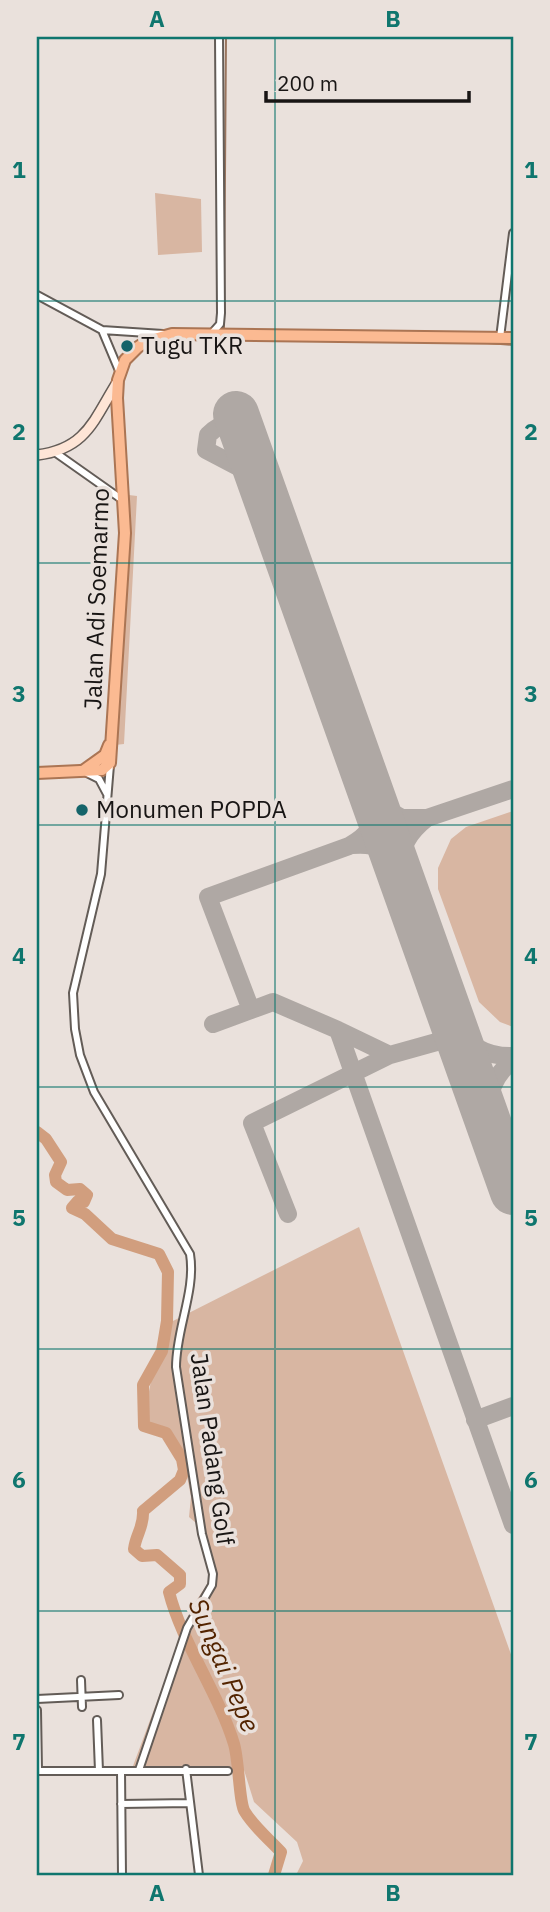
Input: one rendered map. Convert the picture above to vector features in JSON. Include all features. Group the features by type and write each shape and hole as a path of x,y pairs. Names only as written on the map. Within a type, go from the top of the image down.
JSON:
{"highway":[{"path":"119,377 125,360 138,347 147,341 172,334 513,338"},
{"name":"Jalan Adi Soemarmo","path":"106,766 112,736 124,545 124,500 117,398 119,377"},
{"name":"Jalan Adi Soemarmo","path":"81,771 105,755 112,736"},
{"path":"37,773 81,771 106,766"}],"main road":[{"path":"37,455 56,453 72,444 96,422 119,377"}],"street":[{"path":"219,37 221,333"},
{"path":"500,338 513,233"},
{"path":"37,295 102,330 172,334"},
{"path":"102,330 119,377"},
{"path":"56,453 124,500"},
{"name":"Jalan Padang Golf","path":"106,766 109,780 101,874 76,976 73,1009 80,1055 94,1092 190,1254 191,1279 178,1339 176,1367 202,1534 213,1574 212,1585 187,1628 139,1770"},
{"path":"81,771 99,779 108,799"},
{"path":"81,1680 82,1707"},
{"path":"37,1699 119,1695"},
{"path":"37,1710 38,1771 228,1771"},
{"path":"97,1720 99,1771"},
{"path":"186,1769 199,1875"},
{"path":"121,1771 122,1875"},
{"path":"121,1804 190,1803"}],"shaded area":[{"path":"155,193 201,199 202,252 158,255"},
{"path":"129,495 137,496 124,744 115,745"},
{"path":"513,811 513,1027 500,1022 479,1002 438,889 438,868 451,839 466,827"},
{"path":"359,1227 513,1660 513,1875 296,1875 303,1861 297,1842 254,1802 244,1770 133,1766 192,1607 208,1583 210,1574 196,1523 189,1517 191,1497 183,1455 172,1451 172,1442 149,1430 145,1413 159,1338 167,1338 169,1323"}],"waterway":[{"path":"224,309 226,37"},
{"path":"224,314 224,330"},
{"path":"223,339 447,342"},
{"path":"488,343 513,345"},
{"name":"Sungai Pepe","path":"37,1132 46,1139 61,1162 55,1175 56,1182 67,1190 80,1189 87,1195 84,1202 78,1201 72,1208 85,1214 112,1239 159,1254 168,1272 167,1321 162,1351 143,1385 144,1426 166,1433 182,1459 184,1470 180,1480 143,1511 134,1549 142,1556 157,1555 180,1575 180,1584 169,1592 182,1630 219,1705 234,1744 245,1812 281,1852 274,1875"}],"taxiway":[{"path":"257,471 258,445 248,427 231,422 208,435 206,450 246,471 262,486"},
{"path":"374,802 402,818 427,818 513,789"},
{"path":"251,1010 208,897 349,846 370,828 374,817 374,802"},
{"path":"399,871 407,841 427,818"},
{"path":"352,845 368,845 381,849 391,857 399,871"},
{"path":"213,1024 273,1002 338,1030 513,1525"},
{"path":"453,1021 464,1037 478,1048 485,1052 513,1056"},
{"path":"338,1030 390,1055 458,1036"},
{"path":"288,1214 252,1123 390,1055"},
{"path":"487,1119 496,1079 513,1060"},
{"path":"475,1420 513,1406"}],"runway":[{"path":"236,414 513,1192"}],"place":[{"name":"Tugu TKR","path":"127,346"},
{"name":"Monumen POPDA","path":"82,810"}]}
